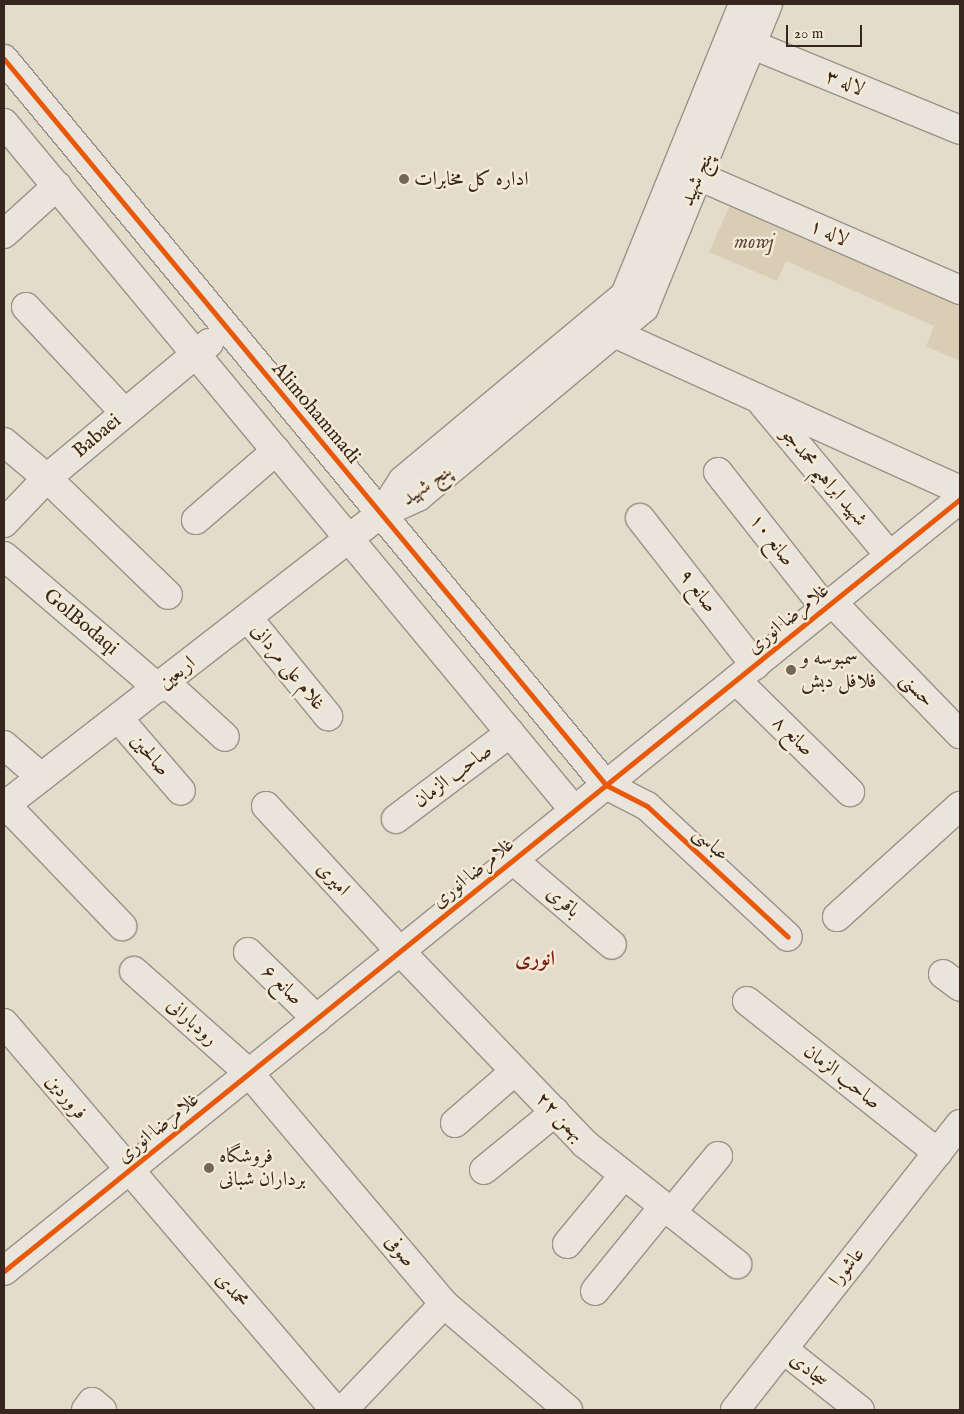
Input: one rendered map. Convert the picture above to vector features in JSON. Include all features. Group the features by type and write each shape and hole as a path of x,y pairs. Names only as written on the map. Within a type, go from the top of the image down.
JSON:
{"street":[{"name":"پنج شهید","path":"741,40 743,4"},
{"name":"پنج شهید","path":"350,540 381,514 418,497 605,326 625,295 687,171 741,40 768,4"},
{"name":"لاله ۳","path":"741,40 960,130"},
{"name":"Alimohammadi","path":"4,59 606,785"},
{"path":"4,123 574,810"},
{"name":"لاله ۱","path":"687,171 960,290"},
{"path":"4,234 56,186"},
{"path":"26,307 125,413"},
{"path":"605,326 960,490"},
{"name":"Babaei","path":"4,523 47,478 195,354 228,329"},
{"name":"شهید ابراهیم محمدجو","path":"758,398 890,556"},
{"path":"4,442 47,478 168,595"},
{"path":"196,520 276,451"},
{"name":"صانع ۱۰","path":"718,472 829,605"},
{"name":"غلامرضا انوری","path":"4,1271 960,499"},
{"name":"صانع ۹","path":"640,518 746,672"},
{"name":"اربعین","path":"5,805 350,540"},
{"name":"GolBodaqi","path":"4,556 225,737"},
{"name":"حسنی","path":"829,605 960,734"},
{"name":"غلام علی مردانی","path":"248,618 328,716"},
{"name":"صانع ۸","path":"746,672 850,792"},
{"name":"صالحین","path":"118,718 181,791"},
{"name":"صاحب الزمان","path":"396,818 510,733"},
{"path":"4,745 41,777"},
{"name":"عباسی","path":"606,785 647,806 788,937"},
{"path":"5,805 122,926"},
{"name":"امیری","path":"266,806 400,951"},
{"path":"837,917 960,806"},
{"name":"باقری","path":"513,860 612,945"},
{"name":"۲۲ بهمن","path":"400,951 585,1144 736,1264"},
{"name":"صانع ۶","path":"248,952 317,1018"},
{"name":"رودبارانی","path":"134,971 249,1073"},
{"name":"صاحب الزمان","path":"747,1001 938,1153"},
{"name":"فروردین","path":"6,1031 128,1171"},
{"path":"454,1123 515,1071"},
{"name":"صوفی","path":"249,1073 444,1304 568,1410"},
{"path":"484,1170 555,1112"},
{"name":"عاشورا","path":"735,1410 960,1124"},
{"path":"595,1291 718,1156"},
{"name":"محمدی","path":"128,1171 335,1410"},
{"path":"567,1244 624,1175"},
{"path":"343,1410 444,1304"},
{"name":"سجادی","path":"783,1349 860,1410"},
{"path":"86,1410 92,1402 102,1410"}],"green space":[{"name":"mowj","path":"731,203 960,303 960,361 926,346 934,326 786,261 777,281 709,252"}],"cycle path":[{"path":"4,59 606,785 647,806 788,937"},
{"path":"4,1271 960,499"}],"place":[{"name":"اداره کل مخابرات","path":"404,179"},
{"name":"سمبوسه و فلافل دبش","path":"791,670"},
{"name":"فروشگاه برداران شبانی","path":"209,1168"}],"district":[{"name":"انوری","path":"535,960"}]}
